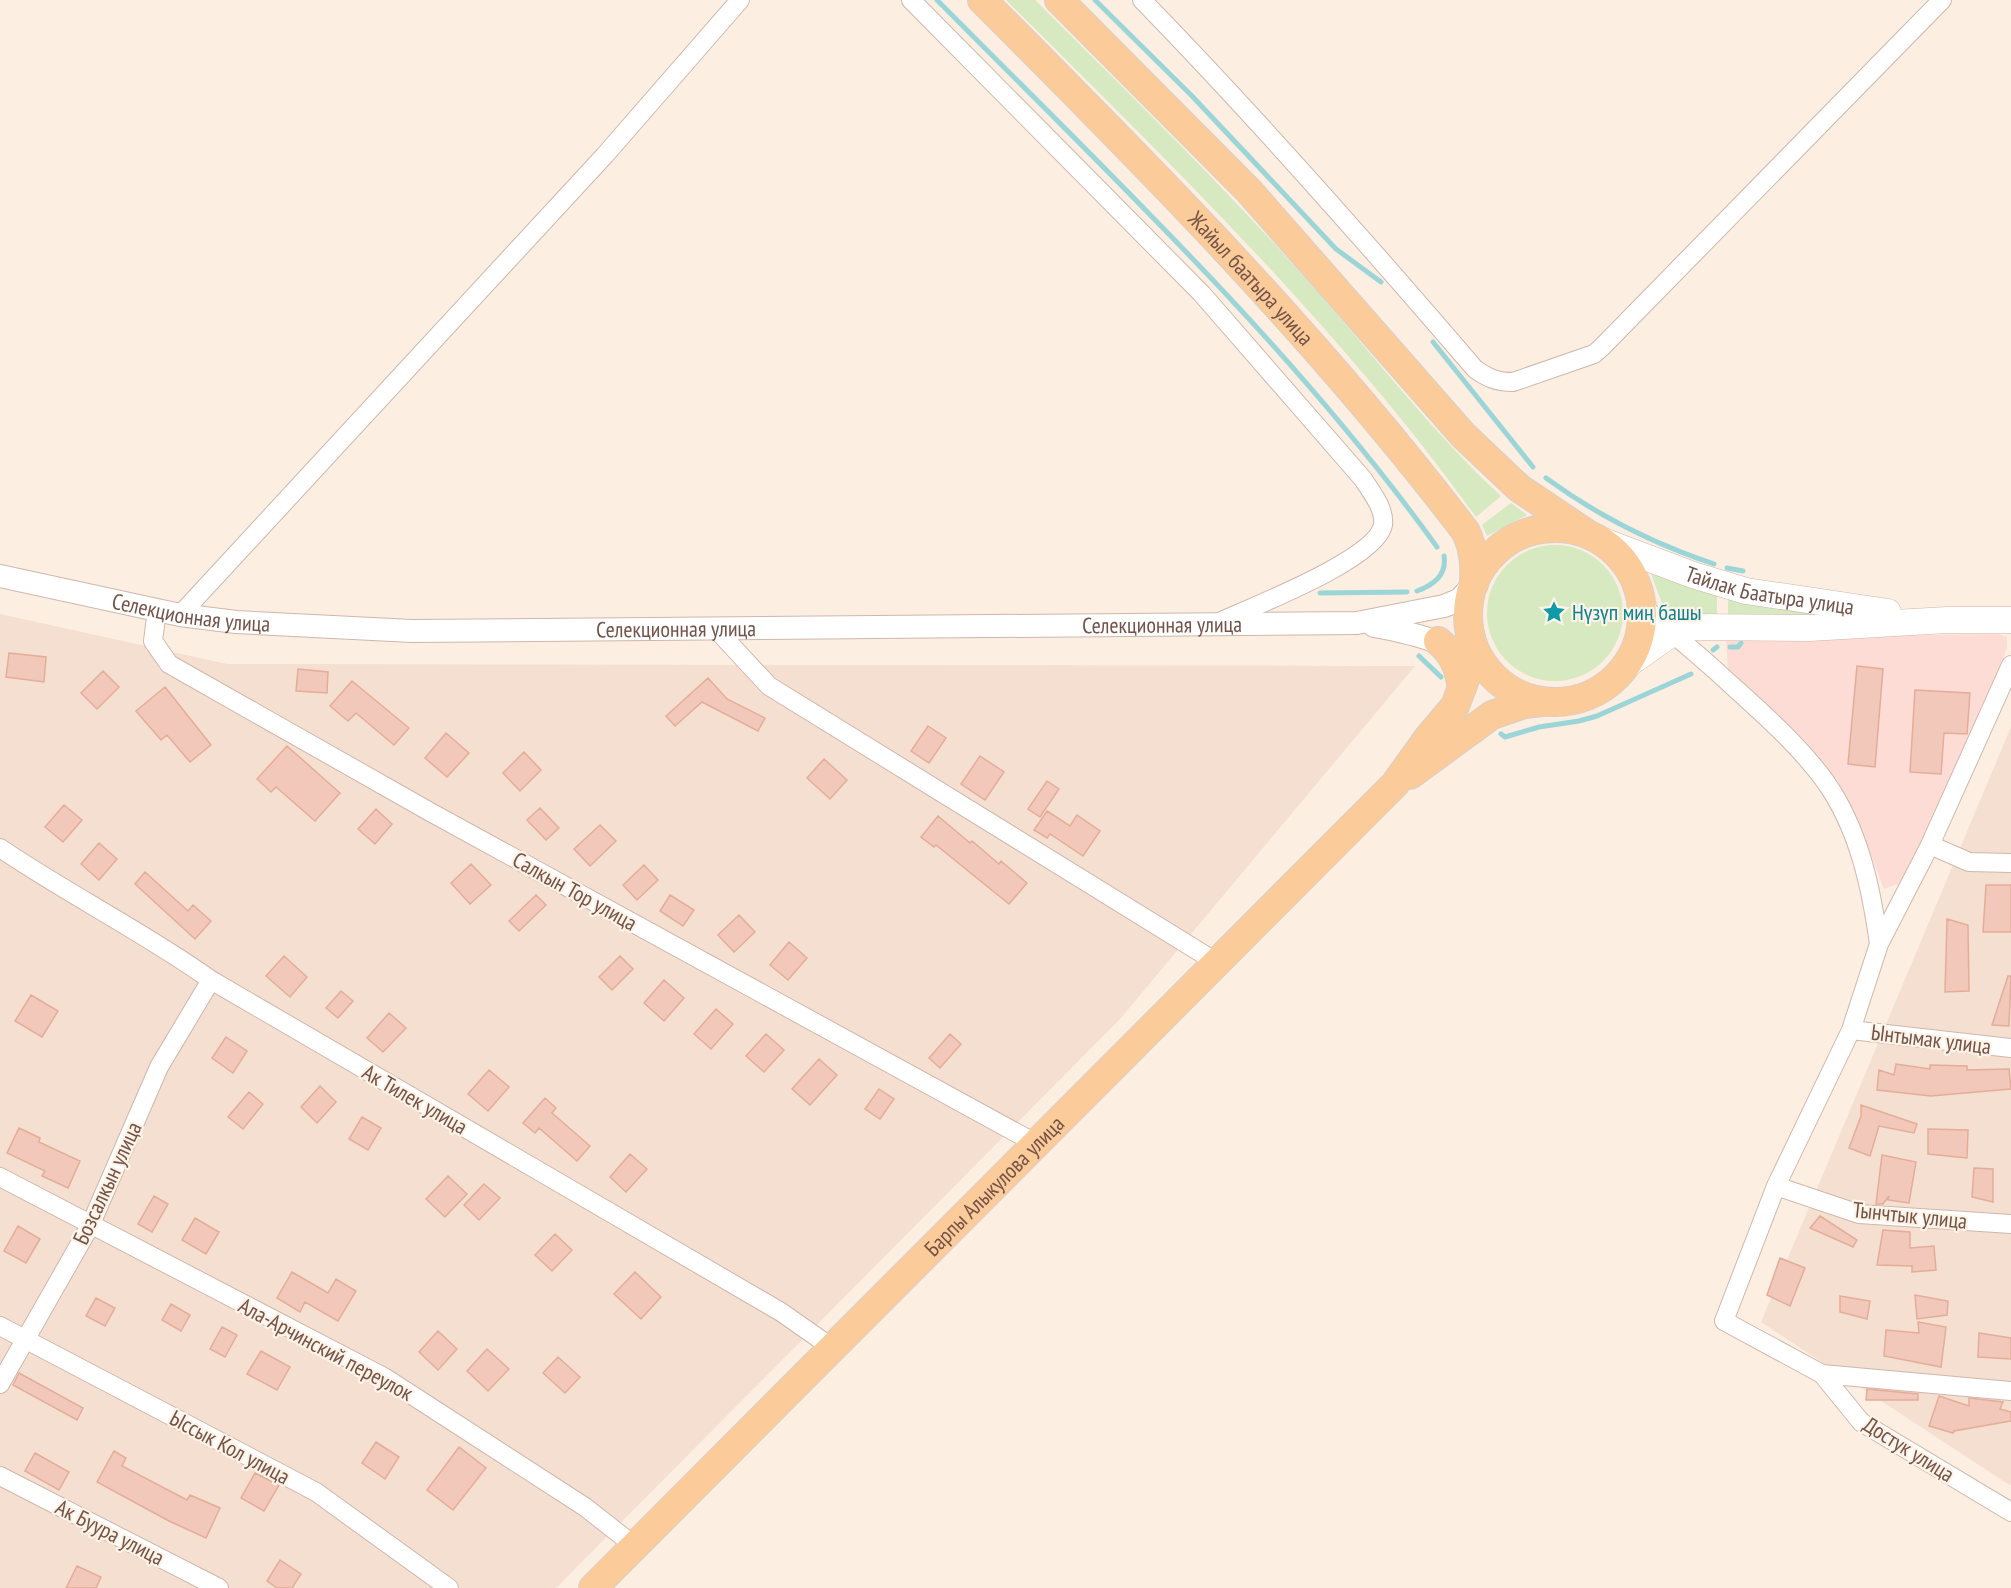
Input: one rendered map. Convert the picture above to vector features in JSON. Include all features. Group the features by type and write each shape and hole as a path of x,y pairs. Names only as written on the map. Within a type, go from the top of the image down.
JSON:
{"main road":[{"name":"Жайыл баатыра улица","path":"982,0 1215,237 1279,305 1386,429 1466,532 1473,546 1474,584"},
{"path":"1059,0 1249,191 1471,442 1519,488 1593,537 1612,550 1632,574 1642,604 1641,635 1628,664 1606,686 1593,694 1563,702 1547,702 1517,693 1477,656 1468,608 1474,584 1487,561 1497,550 1524,534 1555,528 1593,537"},
{"name":"Тайлак Баатыра улица","path":"1593,537 1693,575 1746,591 1947,620"},
{"name":"Тайлак Баатыра улица","path":"1628,664 1671,634 1693,627 1809,628 1947,620 2011,620"},
{"path":"1438,640 1450,650 1456,662 1463,690"},
{"name":"Барпы Алыкулова улица","path":"1395,784 1428,738 1455,706 1477,656"},
{"name":"Барпы Алыкулова улица","path":"593,1588 1395,784 1492,715 1524,704 1547,702"}],"street":[{"path":"180,615 605,155 740,0"},
{"path":"910,0 1202,294 1363,479 1381,508 1383,523 1377,538 1370,546 1328,572 1212,625"},
{"path":"1142,0 1206,66 1348,222 1474,369 1498,382 1513,382 1594,354 1601,348 1942,0"},
{"name":"Селекционная улица","path":"0,576 180,615 283,626 412,631 1357,623 1444,606 1459,600 1474,584"},
{"path":"1642,604 1671,634 1781,732 1825,782 1840,807 1861,856 1869,882 1879,944"},
{"name":"Салкын Тор улица","path":"157,610 153,641 169,664 432,813 1035,1143"},
{"name":"Селекционная улица","path":"1357,623 1413,633 1438,640 1477,656"},
{"path":"716,629 770,686 1216,962"},
{"path":"1776,1186 1851,1030 1879,944 1930,845 2011,665"},
{"path":"1930,845 1969,862 2011,863"},
{"name":"Ак Тилек улица","path":"0,848 37,874 168,949 211,980 781,1312 831,1347"},
{"name":"Бозсалкын улица","path":"0,1384 90,1226 159,1067 211,980"},
{"name":"Ынтымак улица","path":"1851,1030 2011,1048"},
{"name":"Ала-Арчинский переулок","path":"0,1177 90,1226 384,1377 585,1507 636,1547"},
{"name":"Тынчтык улица","path":"1776,1186 1859,1214 2011,1224"},
{"name":"Достук улица","path":"1776,1186 1724,1321 1822,1374 1861,1422 2011,1512"},
{"name":"Ыссык Кол улица","path":"0,1326 315,1492 449,1588"},
{"path":"1822,1374 2011,1391"},
{"name":"Ак Буура улица","path":"0,1476 219,1588"}],"shaded area":[{"path":"0,614 227,664 1415,666 1120,1019 556,1588 0,1588"},
{"path":"1998,634 2007,637 2007,647 1990,697 1901,883 1884,889 1863,834 1837,780 1805,741 1728,670 1726,638"},
{"path":"2011,727 2011,1486 1761,1322"}],"green space":[{"path":"1006,0 1035,0 1139,103 1274,244 1425,418 1501,496 1476,517 1424,447 1368,380 1252,249"},
{"path":"1511,503 1527,515 1487,536 1482,525"},
{"path":"1555,545 1581,550 1593,556 1603,565 1612,575 1618,587 1623,613 1618,639 1612,651 1603,661 1593,670 1581,676 1555,681 1529,676 1517,670 1507,661 1498,651 1492,639 1487,613 1492,587 1498,575 1507,565 1517,556 1529,550"},
{"path":"1650,571 1697,590 1717,594 1717,616 1677,616 1665,611"},
{"path":"1728,598 1753,605 1812,614 1812,616 1728,615"}],"building":[{"path":"9,653 46,657 44,682 6,677"},
{"path":"1857,666 1883,669 1875,767 1848,764"},
{"path":"298,669 328,672 327,693 296,691"},
{"path":"103,671 119,687 97,709 81,693"},
{"path":"708,678 727,699 765,718 758,731 702,702 675,726 666,716"},
{"path":"352,681 409,728 394,745 356,713 348,721 330,706"},
{"path":"165,687 211,745 190,762 167,735 161,740 136,711"},
{"path":"1915,690 1970,693 1967,734 1944,733 1941,774 1910,772"},
{"path":"928,726 946,738 929,763 911,751"},
{"path":"446,733 469,753 447,777 425,758"},
{"path":"287,746 340,793 315,821 276,787 271,792 257,779"},
{"path":"524,752 541,770 520,791 503,773"},
{"path":"980,756 1004,772 985,800 961,784"},
{"path":"824,759 847,780 830,799 807,778"},
{"path":"1047,781 1059,789 1040,817 1028,809"},
{"path":"64,805 82,820 63,842 45,827"},
{"path":"540,808 559,828 546,840 527,820"},
{"path":"376,809 392,824 375,844 358,829"},
{"path":"1047,811 1070,826 1077,815 1100,831 1083,856 1050,834 1047,838 1034,830"},
{"path":"938,816 970,843 972,841 999,864 1001,861 1027,883 1009,904 936,845 934,847 921,837"},
{"path":"600,825 616,841 590,866 574,849"},
{"path":"99,843 117,859 99,880 81,864"},
{"path":"471,864 491,885 470,904 451,883"},
{"path":"644,865 658,880 637,900 623,885"},
{"path":"145,872 188,911 193,905 211,921 195,939 135,884"},
{"path":"1986,885 2011,885 2011,932 1983,932"},
{"path":"536,895 546,905 519,931 509,921"},
{"path":"670,895 694,910 683,926 660,911"},
{"path":"739,915 755,932 734,952 718,935"},
{"path":"1947,919 1968,925 1969,991 1945,992"},
{"path":"789,942 807,958 788,980 770,965"},
{"path":"284,956 307,977 290,997 266,976"},
{"path":"620,956 633,969 612,990 599,977"},
{"path":"2008,976 2011,976 2009,1026 1992,1025"},
{"path":"664,980 684,998 664,1021 644,1003"},
{"path":"341,991 353,1001 338,1018 326,1008"},
{"path":"31,995 58,1011 42,1037 15,1021"},
{"path":"716,1009 733,1024 711,1049 694,1034"},
{"path":"389,1013 406,1028 383,1052 367,1038"},
{"path":"766,1034 784,1050 764,1072 746,1056"},
{"path":"950,1034 961,1044 940,1068 929,1058"},
{"path":"226,1037 247,1051 233,1073 212,1058"},
{"path":"819,1059 837,1075 810,1105 792,1089"},
{"path":"1896,1064 1930,1069 1930,1065 1967,1066 1967,1070 2009,1069 2011,1089 1931,1096 1877,1090 1879,1070 1894,1075"},
{"path":"489,1070 509,1087 488,1111 468,1094"},
{"path":"320,1086 336,1102 317,1123 301,1107"},
{"path":"879,1089 894,1099 880,1119 865,1109"},
{"path":"249,1092 263,1104 243,1129 228,1117"},
{"path":"545,1098 556,1108 552,1113 590,1146 577,1161 539,1128 535,1133 523,1123"},
{"path":"1861,1105 1917,1124 1914,1133 1879,1126 1870,1156 1849,1148 1861,1116"},
{"path":"362,1117 381,1128 368,1150 349,1139"},
{"path":"19,1128 40,1138 39,1142 80,1161 68,1188 42,1176 45,1171 7,1153"},
{"path":"1928,1129 1968,1130 1967,1158 1928,1154"},
{"path":"630,1154 647,1169 626,1192 610,1177"},
{"path":"1882,1155 1916,1162 1909,1203 1888,1200 1889,1196 1883,1204 1876,1204"},
{"path":"1974,1168 1993,1169 1993,1202 1972,1197"},
{"path":"448,1176 467,1194 445,1217 426,1199"},
{"path":"484,1184 500,1198 479,1220 464,1205"},
{"path":"154,1196 168,1204 152,1232 138,1224"},
{"path":"1820,1216 1857,1240 1853,1247 1810,1228"},
{"path":"195,1218 219,1232 206,1254 182,1240"},
{"path":"18,1226 40,1239 26,1263 4,1251"},
{"path":"1883,1230 1910,1232 1910,1248 1934,1246 1936,1270 1912,1272 1912,1266 1877,1265"},
{"path":"555,1234 572,1250 552,1271 535,1255"},
{"path":"1780,1258 1805,1268 1790,1306 1767,1295"},
{"path":"292,1272 328,1293 336,1279 356,1291 338,1321 305,1302 300,1312 277,1298"},
{"path":"635,1272 661,1297 641,1319 614,1294"},
{"path":"1915,1295 1948,1301 1947,1315 1917,1319"},
{"path":"1840,1296 1870,1301 1867,1319 1840,1312"},
{"path":"96,1298 115,1308 105,1326 86,1316"},
{"path":"171,1304 190,1315 181,1331 162,1320"},
{"path":"1918,1322 1946,1327 1941,1367 1884,1356 1886,1330 1919,1333"},
{"path":"222,1327 237,1335 225,1357 210,1349"},
{"path":"438,1331 457,1349 438,1370 419,1352"},
{"path":"1979,1333 2011,1338 2011,1359 1978,1357"},
{"path":"487,1349 509,1369 488,1391 467,1371"},
{"path":"261,1351 290,1367 277,1390 247,1374"},
{"path":"558,1357 580,1377 565,1393 543,1373"},
{"path":"19,1373 83,1408 77,1420 13,1385"},
{"path":"1867,1389 1918,1394 1918,1400 1866,1400"},
{"path":"1939,1396 1969,1406 1969,1398 2003,1402 2000,1409 2011,1412 2011,1421 1953,1433 1929,1426"},
{"path":"376,1442 399,1457 385,1479 362,1463"},
{"path":"459,1447 486,1468 453,1510 427,1490"},
{"path":"114,1451 126,1458 122,1466 187,1500 190,1495 220,1508 206,1538 97,1482"},
{"path":"35,1453 69,1472 59,1490 25,1471"},
{"path":"255,1473 279,1485 264,1511 241,1498"},
{"path":"280,1560 301,1574 292,1588 277,1588 267,1581"},
{"path":"77,1566 101,1577 96,1588 66,1588"}],"waterway":[{"path":"937,0 1133,197 1261,332 1381,473 1437,547"},
{"path":"1095,0 1192,96 1336,249 1381,282"},
{"path":"1433,342 1533,467"},
{"path":"1546,478 1586,505 1627,528 1714,564"},
{"path":"1417,591 1429,586 1438,578 1443,569 1444,556"},
{"path":"1727,568 1743,571"},
{"path":"1320,593 1407,592"},
{"path":"1730,647 1738,647 1741,643"},
{"path":"1713,650 1717,647"},
{"path":"1419,656 1441,677"},
{"path":"1501,734 1505,737 1539,727 1597,716 1691,674"}],"place":[{"name":"Нүзүп миң башы","path":"1554,612"}]}
